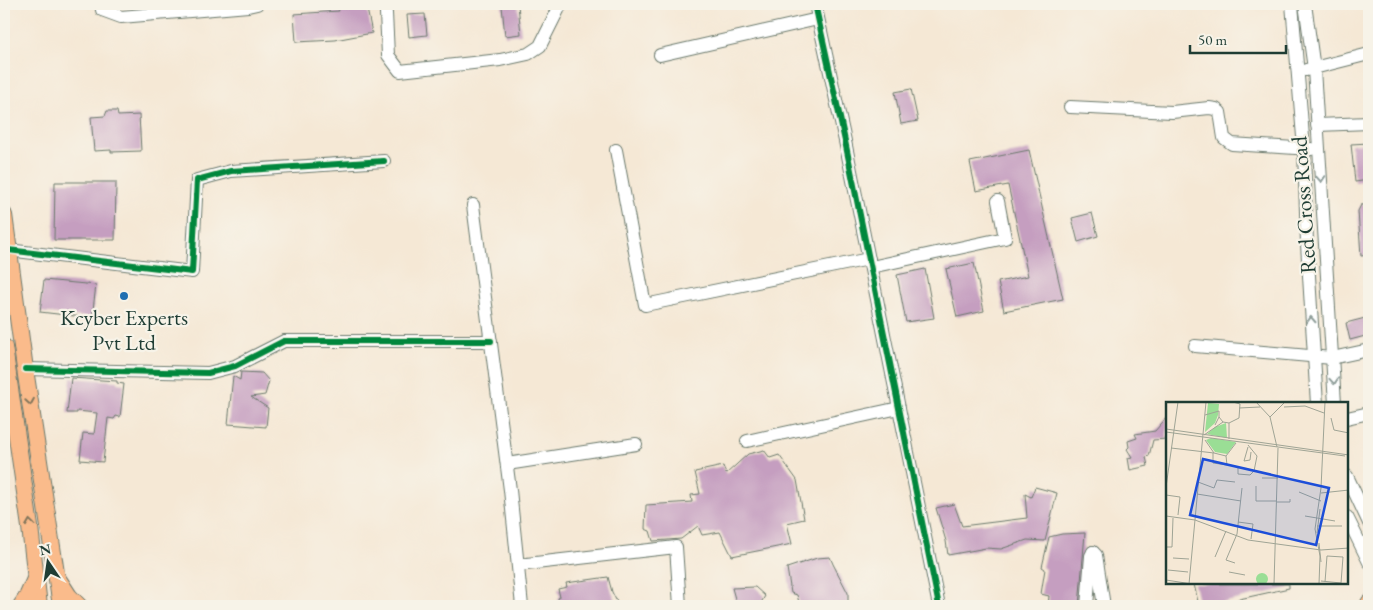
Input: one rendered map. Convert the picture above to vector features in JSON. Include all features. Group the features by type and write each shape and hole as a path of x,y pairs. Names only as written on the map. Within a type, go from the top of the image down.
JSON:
{"main road":[{"path":"4,215 60,606"},
{"path":"4,348 30,527 39,606"},
{"path":"56,575 70,596 80,606"},
{"path":"21,606 36,577"},
{"path":"1368,606 1369,602"}],"street":[{"path":"101,4 102,10 121,17 257,4"},
{"path":"386,13 388,55 400,71 500,60 528,54 540,46 561,4"},
{"path":"815,4 845,141 939,606"},
{"name":"Red Cross Road","path":"1292,4 1304,149 1317,402"},
{"name":"Red Cross Road","path":"1305,4 1314,69 1335,402"},
{"path":"660,56 818,19"},
{"path":"1298,71 1314,69 1369,54"},
{"path":"1070,107 1172,112 1210,108 1220,112 1224,138 1232,144 1304,149 1319,148"},
{"path":"1317,119 1369,123"},
{"path":"616,150 645,306 1005,238 998,202"},
{"path":"8,250 192,272 197,180 231,170 384,162"},
{"path":"473,205 507,464 522,606"},
{"path":"25,369 208,372 235,366 284,341 491,341"},
{"path":"1195,346 1332,358 1369,350"},
{"path":"747,441 899,408"},
{"path":"1348,418 1369,413"},
{"path":"507,464 636,444"},
{"path":"1348,478 1369,523"},
{"path":"1348,519 1369,562"},
{"path":"518,565 676,547 680,606"},
{"path":"1087,606 1090,556 1093,552 1096,555 1104,606"}],"building":[{"path":"337,4 366,4 372,33 335,40 296,42 294,14 339,11"},
{"path":"518,5 521,34 505,36 502,6"},
{"path":"425,14 427,35 409,37 407,15"},
{"path":"911,89 918,121 901,124 895,92"},
{"path":"107,111 117,111 118,116 139,115 141,151 94,151 91,117 105,116"},
{"path":"1369,143 1369,180 1355,182 1351,144"},
{"path":"1029,150 1063,299 1004,311 998,282 1028,276 1008,185 976,191 970,162"},
{"path":"55,182 116,182 115,240 54,240"},
{"path":"1369,204 1369,255 1361,256 1358,211 1361,205"},
{"path":"1092,213 1098,236 1078,242 1072,218"},
{"path":"974,263 984,311 957,317 946,269"},
{"path":"925,269 934,318 906,322 897,275"},
{"path":"44,280 96,285 92,318 40,312"},
{"path":"1369,317 1369,335 1350,340 1346,323"},
{"path":"241,372 262,373 269,381 265,395 251,397 268,408 266,427 228,424 233,376 240,380"},
{"path":"71,378 117,381 117,383 124,384 120,417 108,418 103,462 80,460 83,433 94,434 97,413 77,411 77,413 67,413"},
{"path":"1166,418 1166,439 1153,440 1149,456 1146,457 1148,466 1130,470 1128,458 1132,457 1127,449 1129,447 1128,441 1137,438 1135,434 1155,431"},
{"path":"764,450 770,458 779,455 797,480 804,519 787,523 792,544 732,556 720,532 702,535 698,526 681,539 653,541 650,531 645,529 646,505 692,502 691,495 700,494 695,472 723,466 726,474 748,454"},
{"path":"1035,487 1057,493 1045,541 1027,540 1001,549 986,548 948,555 946,541 936,508 954,504 962,526 1027,518 1025,494 1031,497"},
{"path":"1085,533 1079,606 1048,606 1049,596 1041,594 1045,569 1042,567 1049,537 1062,534"},
{"path":"830,557 848,593 848,606 800,606 797,595 791,593 787,568 817,558"},
{"path":"608,577 612,592 619,606 560,606 558,589 567,587 566,583"},
{"path":"1194,585 1289,585 1289,588 1208,606 1199,606"},
{"path":"755,587 765,596 759,606 737,606 732,588"}],"cycle path":[{"path":"815,4 845,141 939,606"},
{"path":"8,250 192,272 197,180 231,171 384,161"},
{"path":"25,369 208,373 235,366 284,341 491,341"}],"place":[{"name":"Kcyber Experts Pvt Ltd","path":"124,296"}]}
